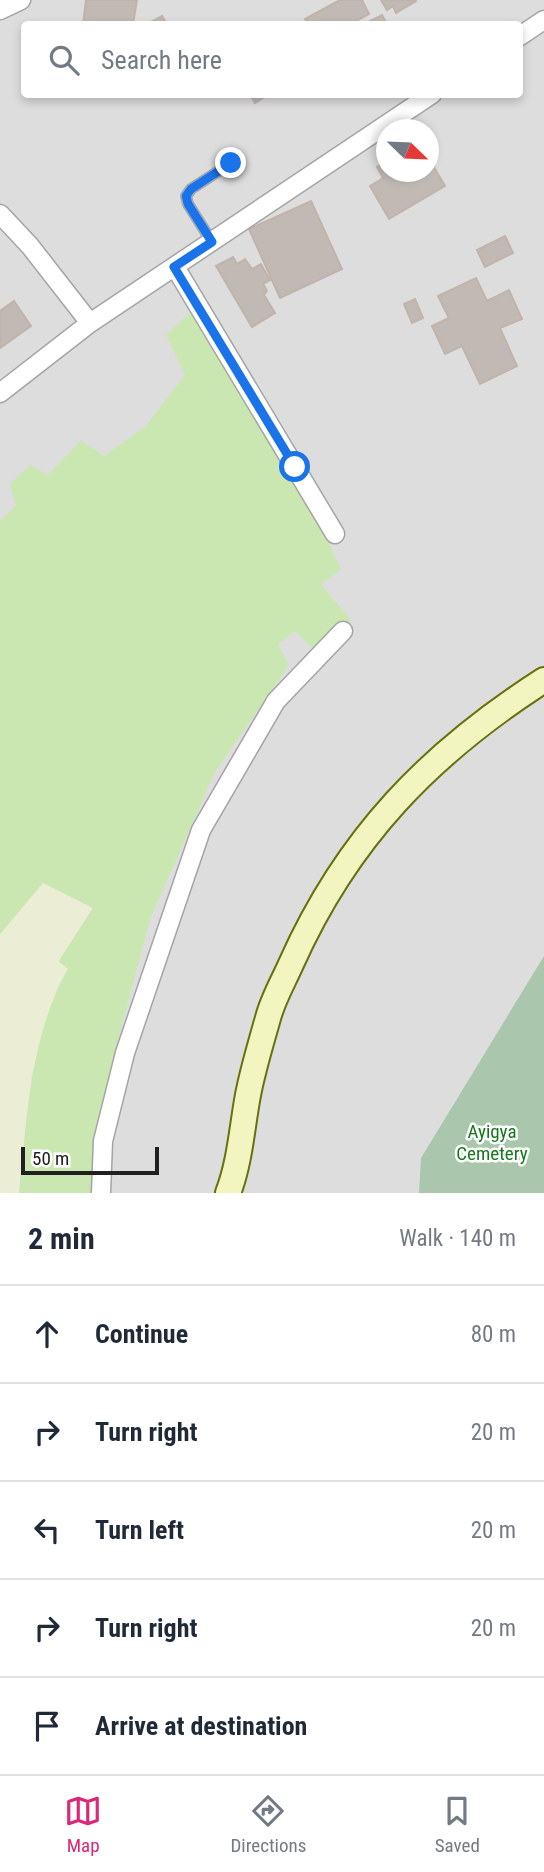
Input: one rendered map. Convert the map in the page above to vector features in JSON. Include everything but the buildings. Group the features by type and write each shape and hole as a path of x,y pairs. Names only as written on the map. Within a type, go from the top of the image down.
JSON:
{"street":[{"path":"0,10 21,0"},
{"path":"523,34 544,20"},
{"path":"0,393 90,323 426,98"},
{"path":"0,214 30,246 90,323"},
{"path":"174,267 335,534"},
{"path":"101,1193 103,1141 125,1053 201,830 275,701 343,631"},
{"path":"228,1193 234,1177 248,1092 269,1014 300,944 333,883 371,829 411,783 505,705 544,680"}],"lane":[{"path":"212,242 188,204 186,196 191,189 231,163"}],"shaded area":[{"path":"0,0 544,0 544,1193 0,1193"}],"green space":[{"path":"194,309 309,501 341,569 321,585 351,620 313,649 295,631 278,644 289,665 215,772 150,919 109,1074 92,1193 19,1193 28,1107 38,1049 45,1021 68,969 59,961 93,908 43,883 0,934 0,521 16,505 10,484 30,465 48,475 81,440 104,456 145,427 185,375 166,335"},
{"path":"43,882 93,908 59,961 68,969 57,989 32,1075 19,1193 0,1193 0,934"},
{"name":"Ayigya Cemetery","path":"544,956 544,1193 419,1193 421,1158"}],"route":[{"path":"231,163 191,189 186,196 188,204 212,242 174,267 295,467"}]}
